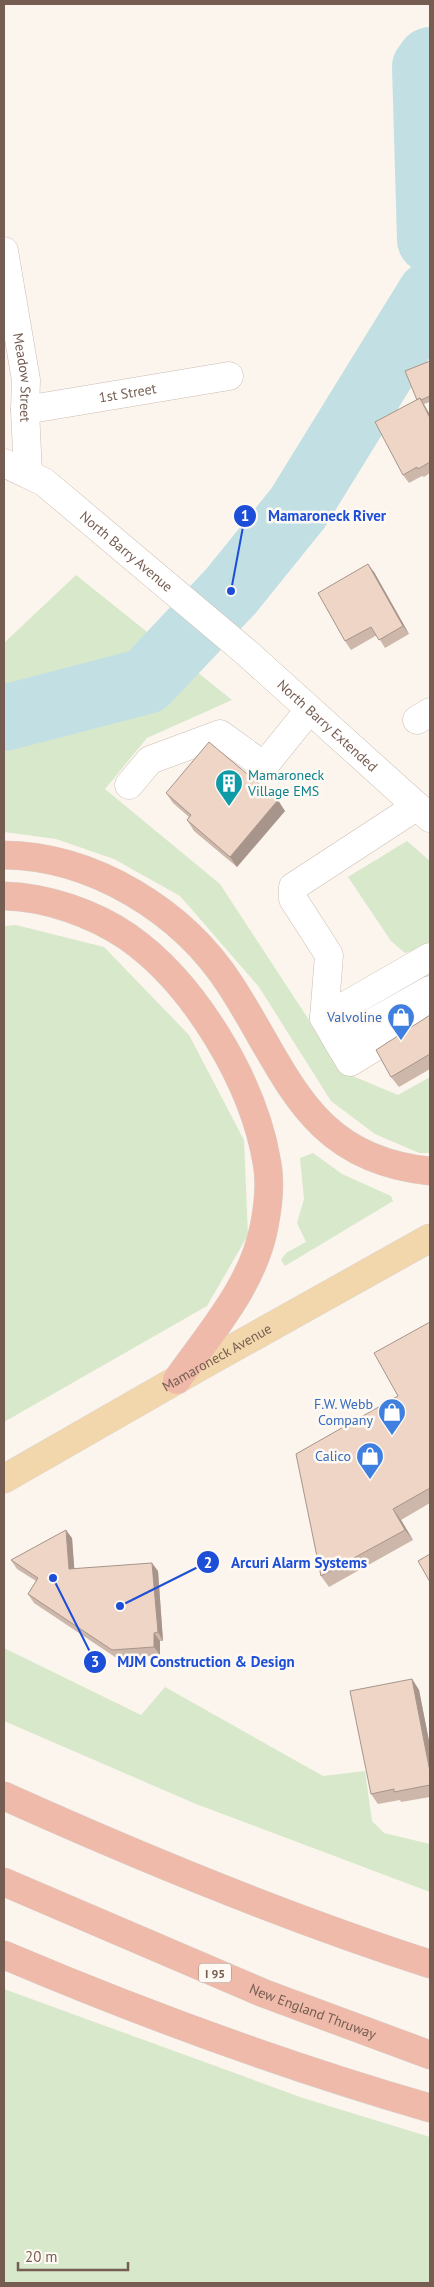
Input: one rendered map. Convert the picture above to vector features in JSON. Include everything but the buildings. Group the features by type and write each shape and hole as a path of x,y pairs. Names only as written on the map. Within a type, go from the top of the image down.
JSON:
{"highway":[{"path":"4,855 50,861 85,870 119,886 151,905 183,929 208,954 230,984 288,1083 320,1124 348,1146 374,1159 430,1171"},
{"path":"4,896 41,901 70,908 99,921 127,937 153,957 176,980 216,1036 248,1099 260,1132 268,1164 269,1197 264,1229 250,1267 237,1294 177,1380"},
{"path":"4,1796 118,1848 240,1898 430,1964"},
{"name":"New England Thruway","path":"4,1882 255,1990 430,2054"},
{"path":"4,1955 118,2002 238,2046 430,2108"}],"main road":[{"name":"Mamaroneck Avenue","path":"4,1480 430,1238"}],"street":[{"name":"Meadow Street","path":"4,250 26,380 25,410 16,468"},
{"name":"1st Street","path":"25,410 229,376"},
{"name":"North Barry Avenue","path":"16,468 44,482 224,633"},
{"name":"North Barry Extended","path":"224,633 423,812"},
{"path":"129,785 150,760 220,734 257,774 309,710"},
{"path":"423,812 293,887 293,899 329,955 324,1018 350,1062 430,1014"},
{"path":"324,1018 430,957"},
{"path":"338,1042 430,990"}],"green space":[{"path":"76,575 232,700 147,738 105,789 220,884 343,1072 398,1095 430,1077 430,1153 419,1153 375,1134 331,1101 259,987 180,896 114,859 56,839 4,832 4,643"},
{"path":"407,841 430,861 430,946 405,953 391,941 348,877"},
{"path":"16,925 104,947 189,1035 244,1140 248,1235 207,1306 4,1422 4,926"},
{"path":"313,1153 342,1174 391,1196 393,1201 285,1266 281,1260 286,1253 306,1242 297,1223 304,1199 300,1158"},
{"path":"4,1648 141,1715 165,1687 323,1776 365,1771 372,1821 384,1833 430,1844 430,1892 196,1804 4,1721"},
{"path":"4,1989 303,2098 430,2137 430,2283 4,2283"}],"waterway":[{"path":"430,60 425,67 430,240"},
{"path":"4,718 146,681 231,591 298,508 430,294"}],"place":[{"name":"Mamaroneck River","path":"231,591"},
{"name":"Mamaroneck Village EMS","path":"229,807"},
{"name":"Valvoline","path":"401,1041"},
{"name":"F.W. Webb Company","path":"392,1436"},
{"name":"Calico","path":"370,1480"},
{"name":"MJM Construction & Design","path":"53,1578"},
{"name":"Arcuri Alarm Systems","path":"120,1606"}]}
